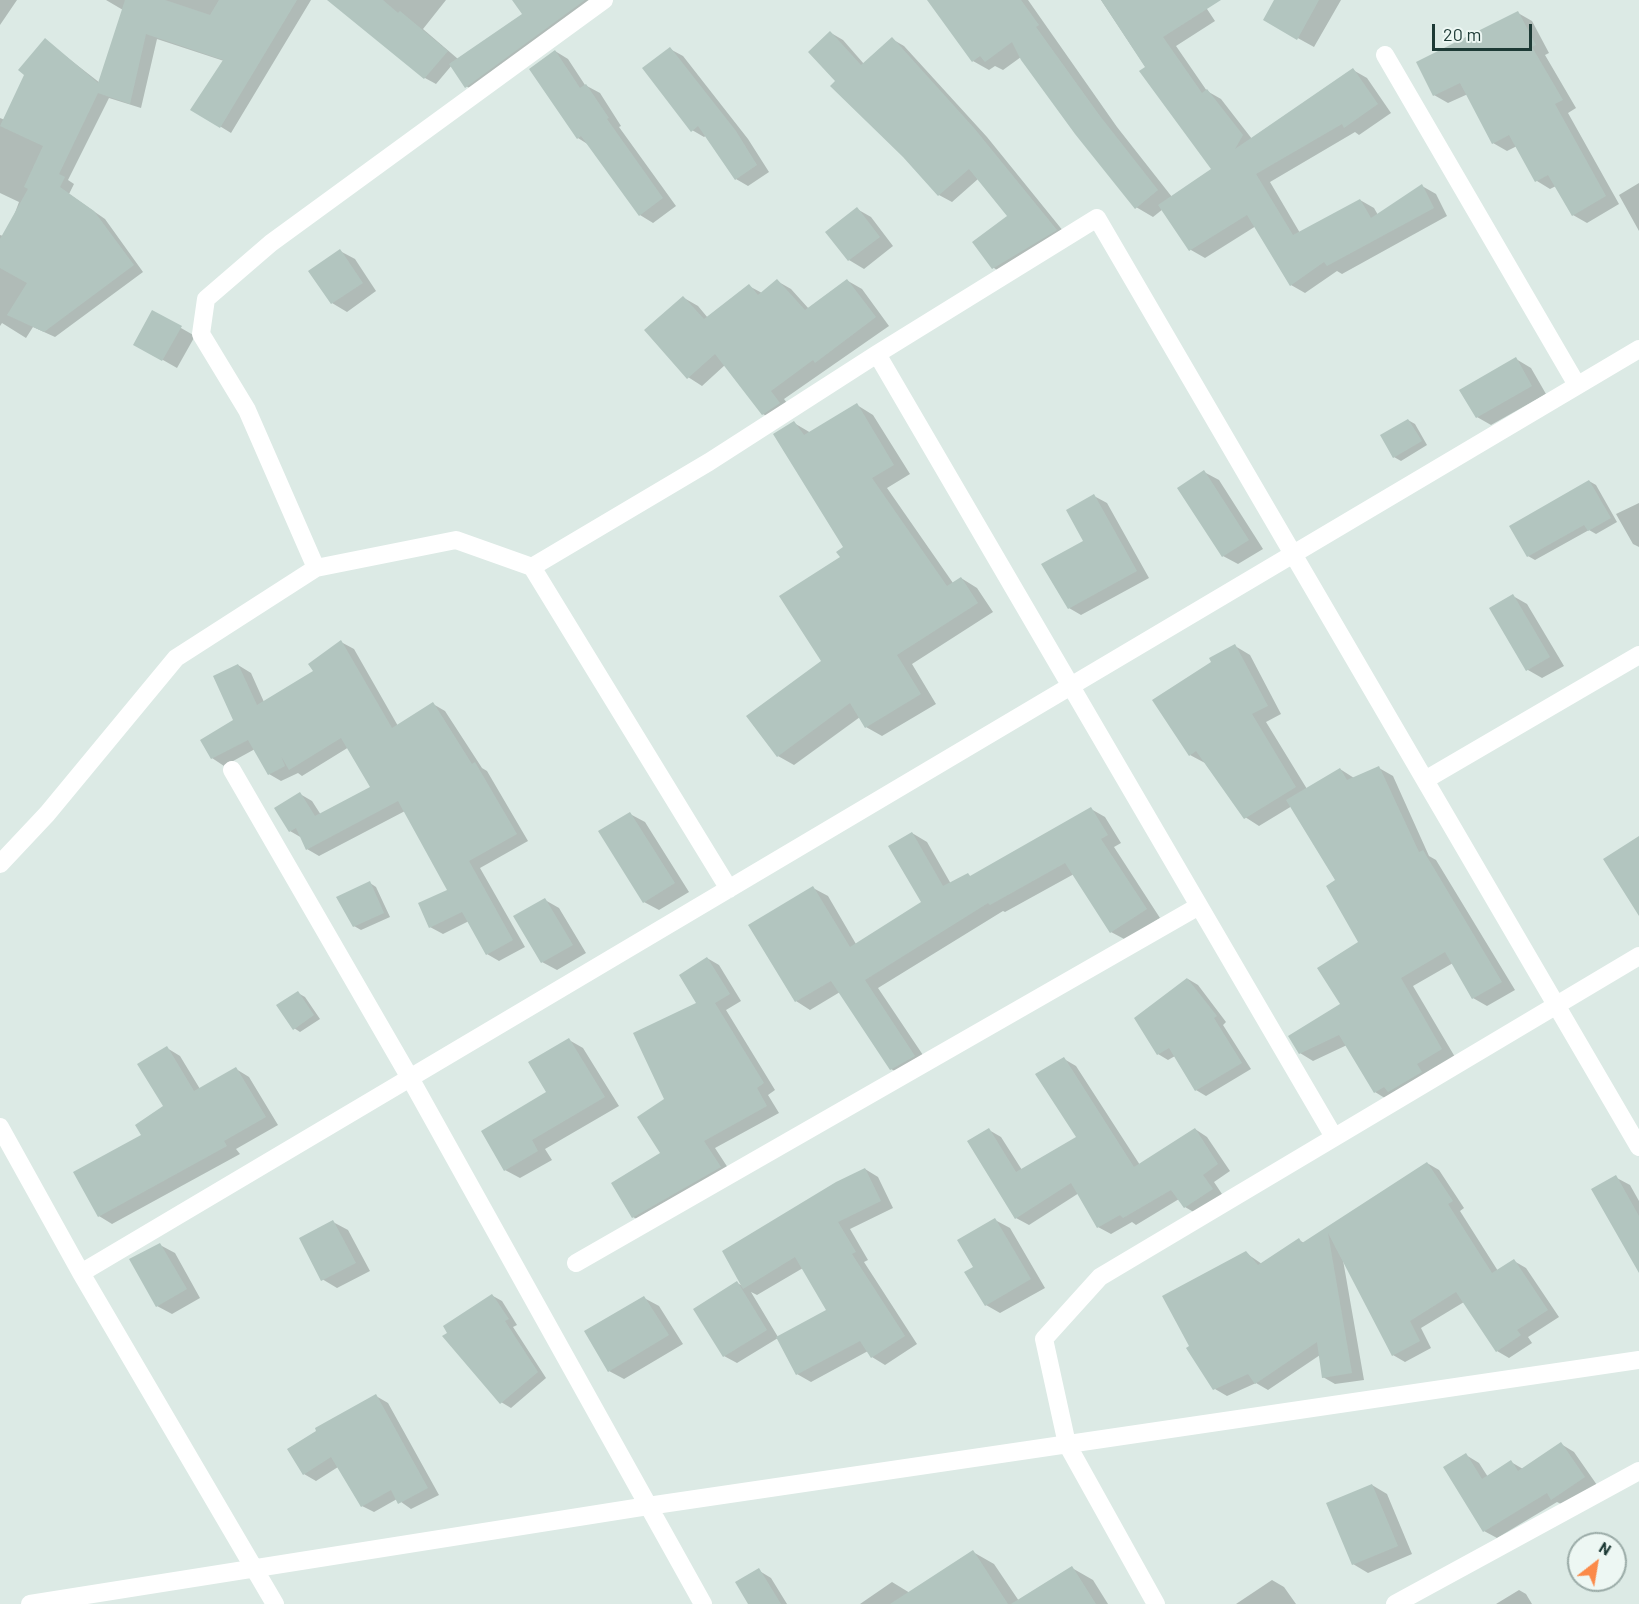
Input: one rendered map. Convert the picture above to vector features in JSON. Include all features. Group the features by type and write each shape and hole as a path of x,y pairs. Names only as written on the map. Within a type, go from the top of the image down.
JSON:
{"street":[{"path":"316,568 247,410 201,334 206,299 271,243 604,0"},
{"path":"1385,55 1577,385"},
{"path":"532,567 710,462 1097,218 1639,1147"},
{"path":"81,1273 1639,349"},
{"path":"878,354 1334,1137"},
{"path":"0,864 47,814 176,658 316,568 456,540 532,567 729,889"},
{"path":"1425,780 1639,655"},
{"path":"232,770 410,1078 704,1604"},
{"path":"576,1263 1199,906"},
{"path":"1156,1604 1067,1444 1044,1339 1101,1277 1639,956"},
{"path":"0,1127 81,1273 275,1604"},
{"path":"30,1604 648,1506 1639,1360"},
{"path":"1395,1604 1639,1470"}],"building":[{"path":"125,0 165,0 210,15 219,0 297,0 220,128 190,110 223,60 146,34 130,104 98,93 59,174 65,177 60,187 94,211 134,265 44,332 7,315 27,283 0,268 0,239 28,189 24,187 43,146 0,126 24,75 18,70 45,38 98,83"},
{"path":"327,0 383,0 398,13 400,11 448,51 424,79"},
{"path":"512,0 585,0 465,88 449,64 522,14"},
{"path":"927,0 1021,0 1039,25 1036,27 1100,116 1158,190 1135,209 1075,134 1021,60 1012,42 985,62 980,56 972,62"},
{"path":"1101,0 1221,0 1163,37 1202,93 1207,89 1243,135 1235,149 1353,68 1378,104 1344,128 1342,124 1256,174 1293,235 1360,199 1371,218 1422,184 1434,208 1327,266 1324,262 1290,286 1247,215 1189,251 1158,205 1211,169 1139,71 1145,67"},
{"path":"1274,0 1319,0 1297,40 1263,20"},
{"path":"1518,11 1536,45 1532,47 1563,100 1555,104 1606,196 1572,216 1548,175 1535,182 1509,135 1492,144 1460,83 1433,96 1416,62"},
{"path":"830,31 861,65 892,37 974,128 1057,230 992,269 972,242 1007,216 969,169 938,196 903,157 830,86 835,81 808,52"},
{"path":"670,47 736,131 757,165 735,180 698,126 691,132 642,68"},
{"path":"555,50 580,88 586,84 609,118 607,119 663,198 639,216 581,136 577,139 529,69"},
{"path":"857,207 880,237 848,261 825,232"},
{"path":"340,249 363,283 331,304 308,271"},
{"path":"777,279 805,310 847,279 876,317 815,363 813,360 771,391 780,403 762,415 715,354 687,379 644,330 683,296 704,319 749,284 758,295"},
{"path":"152,310 182,326 162,361 133,345"},
{"path":"1516,357 1532,386 1476,418 1459,390"},
{"path":"857,403 894,465 872,478 947,586 961,577 978,603 897,655 921,694 865,728 850,703 777,757 746,716 821,661 779,596 840,557 836,552 843,547 773,434 794,421 804,435"},
{"path":"1408,419 1422,441 1393,458 1380,435"},
{"path":"1204,470 1249,540 1222,557 1177,488"},
{"path":"1589,480 1611,518 1588,531 1584,525 1527,557 1509,526"},
{"path":"1094,494 1137,571 1068,609 1041,564 1083,541 1066,510"},
{"path":"1513,594 1550,657 1526,671 1489,608"},
{"path":"341,640 392,728 433,702 472,764 475,762 517,834 469,861 513,940 486,955 462,912 429,928 418,903 447,890 398,801 306,850 296,828 289,832 274,808 300,792 315,816 370,787 341,738 289,770 281,756 285,766 268,775 248,740 211,759 200,740 233,720 213,676 238,664 257,705 313,671 308,664"},
{"path":"1235,644 1268,706 1252,714 1296,787 1244,819 1196,751 1189,756 1152,700 1211,662 1209,658"},
{"path":"1379,766 1419,852 1423,850 1502,982 1472,999 1445,952 1401,978 1442,1049 1417,1064 1422,1072 1388,1092 1384,1087 1374,1093 1339,1035 1299,1054 1288,1036 1340,1004 1317,968 1358,942 1326,886 1335,880 1286,800 1340,768 1347,780"},
{"path":"1091,807 1108,835 1101,839 1147,909 1110,933 1065,863 990,905 988,903 865,980 915,1056 890,1070 831,981 795,1002 748,925 813,886 850,947 921,902 888,846 912,832 943,886 968,873 970,876"},
{"path":"630,812 675,883 643,903 598,831"},
{"path":"1639,836 1639,916 1603,859"},
{"path":"370,881 384,913 353,927 336,897"},
{"path":"545,898 573,945 541,963 513,916"},
{"path":"707,957 730,994 715,1003 764,1083 757,1088 767,1106 704,1141 721,1167 632,1218 611,1183 660,1153 637,1117 664,1099 633,1033 696,1003 679,975"},
{"path":"1187,978 1217,1016 1214,1018 1242,1063 1195,1091 1169,1048 1157,1055 1134,1018"},
{"path":"298,991 314,1015 293,1030 276,1005"},
{"path":"569,1038 605,1097 532,1140 538,1151 504,1171 481,1131 546,1092 528,1062"},
{"path":"167,1046 194,1091 236,1067 266,1117 224,1141 227,1146 98,1217 73,1172 141,1135 135,1125 163,1106 137,1064"},
{"path":"1064,1057 1134,1167 1195,1128 1218,1164 1203,1175 1213,1189 1184,1208 1171,1190 1123,1218 1120,1215 1097,1228 1071,1183 1015,1219 967,1141 989,1128 1016,1172 1076,1137 1035,1074"},
{"path":"1427,1162 1453,1201 1448,1204 1492,1273 1514,1259 1548,1310 1517,1330 1521,1335 1496,1352 1456,1292 1410,1321 1420,1341 1392,1356 1328,1233 1352,1373 1322,1378 1317,1342 1255,1384 1248,1374 1213,1390 1186,1348 1189,1346 1162,1296 1246,1251 1258,1265 1299,1238 1302,1243"},
{"path":"865,1168 881,1201 838,1222 856,1252 852,1254 905,1336 871,1358 860,1341 796,1375 776,1337 826,1310 795,1257 743,1289 722,1251 836,1182"},
{"path":"1616,1175 1639,1216 1639,1273 1591,1189"},
{"path":"995,1218 1031,1279 985,1306 964,1272 973,1267 957,1240"},
{"path":"333,1220 356,1263 321,1281 299,1238"},
{"path":"160,1243 187,1289 156,1307 129,1259"},
{"path":"737,1281 767,1330 723,1357 693,1309"},
{"path":"492,1294 509,1319 505,1321 538,1372 500,1404 442,1336 447,1333 443,1326"},
{"path":"644,1296 669,1335 608,1372 584,1331"},
{"path":"376,1394 428,1488 398,1504 391,1490 361,1507 331,1457 303,1475 287,1449 316,1431 315,1428"},
{"path":"1561,1442 1585,1477 1551,1500 1547,1493 1483,1532 1443,1467 1466,1453 1482,1479 1511,1460 1518,1471"},
{"path":"1372,1484 1398,1546 1352,1565 1326,1503"},
{"path":"973,1550 1008,1604 890,1604"},
{"path":"1072,1566 1096,1604 1011,1604"},
{"path":"759,1568 781,1604 748,1604 735,1582"}]}
